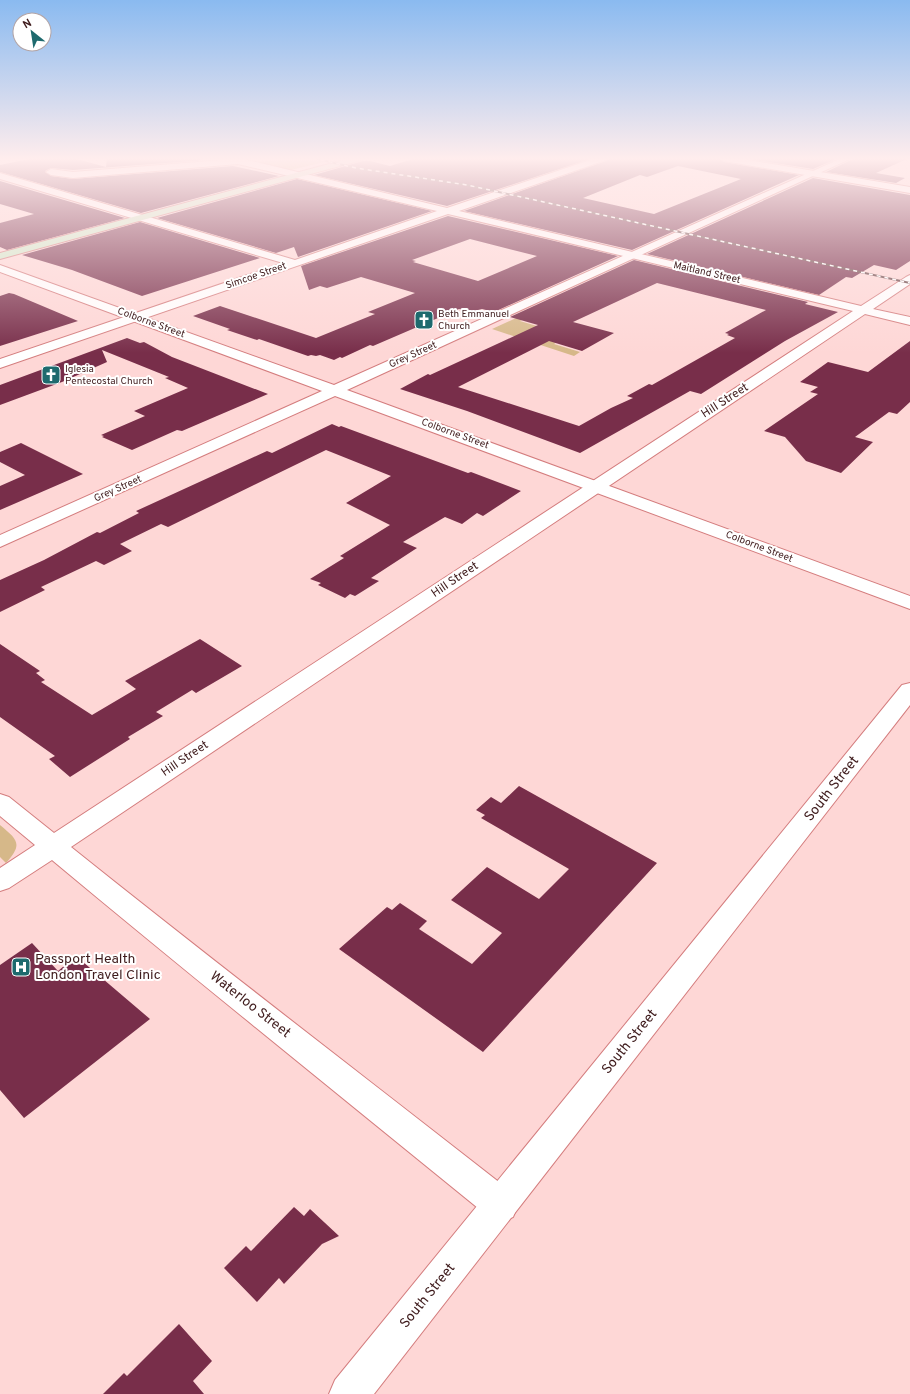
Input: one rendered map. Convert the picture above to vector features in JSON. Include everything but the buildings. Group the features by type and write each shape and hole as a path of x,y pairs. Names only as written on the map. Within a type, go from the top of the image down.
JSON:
{"main road":[{"path":"0,256 121,223"}],"street":[{"path":"156,223 294,263"},
{"name":"Simcoe Street","path":"0,364 412,223"},
{"name":"Maitland Street","path":"498,223 910,321"},
{"name":"Grey Street","path":"0,542 703,223"},
{"name":"Colborne Street","path":"0,268 596,486 910,603"},
{"name":"Hill Street","path":"0,882 910,279"},
{"name":"South Street","path":"349,1394 910,690"},
{"name":"Waterloo Street","path":"0,803 208,973 255,1008 501,1205"}],"shaded area":[{"path":"538,308 544,310 520,321 567,335 554,344 580,352 574,356 492,329"},
{"path":"0,825 16,842 15,851 6,863 0,857"}],"railway":[{"path":"639,223 910,283"}],"place":[{"name":"Beth Emmanuel Church","path":"424,320"},
{"name":"Iglesia Pentecostal Church","path":"51,375"},
{"name":"Passport Health London Travel Clinic","path":"21,967"}]}
